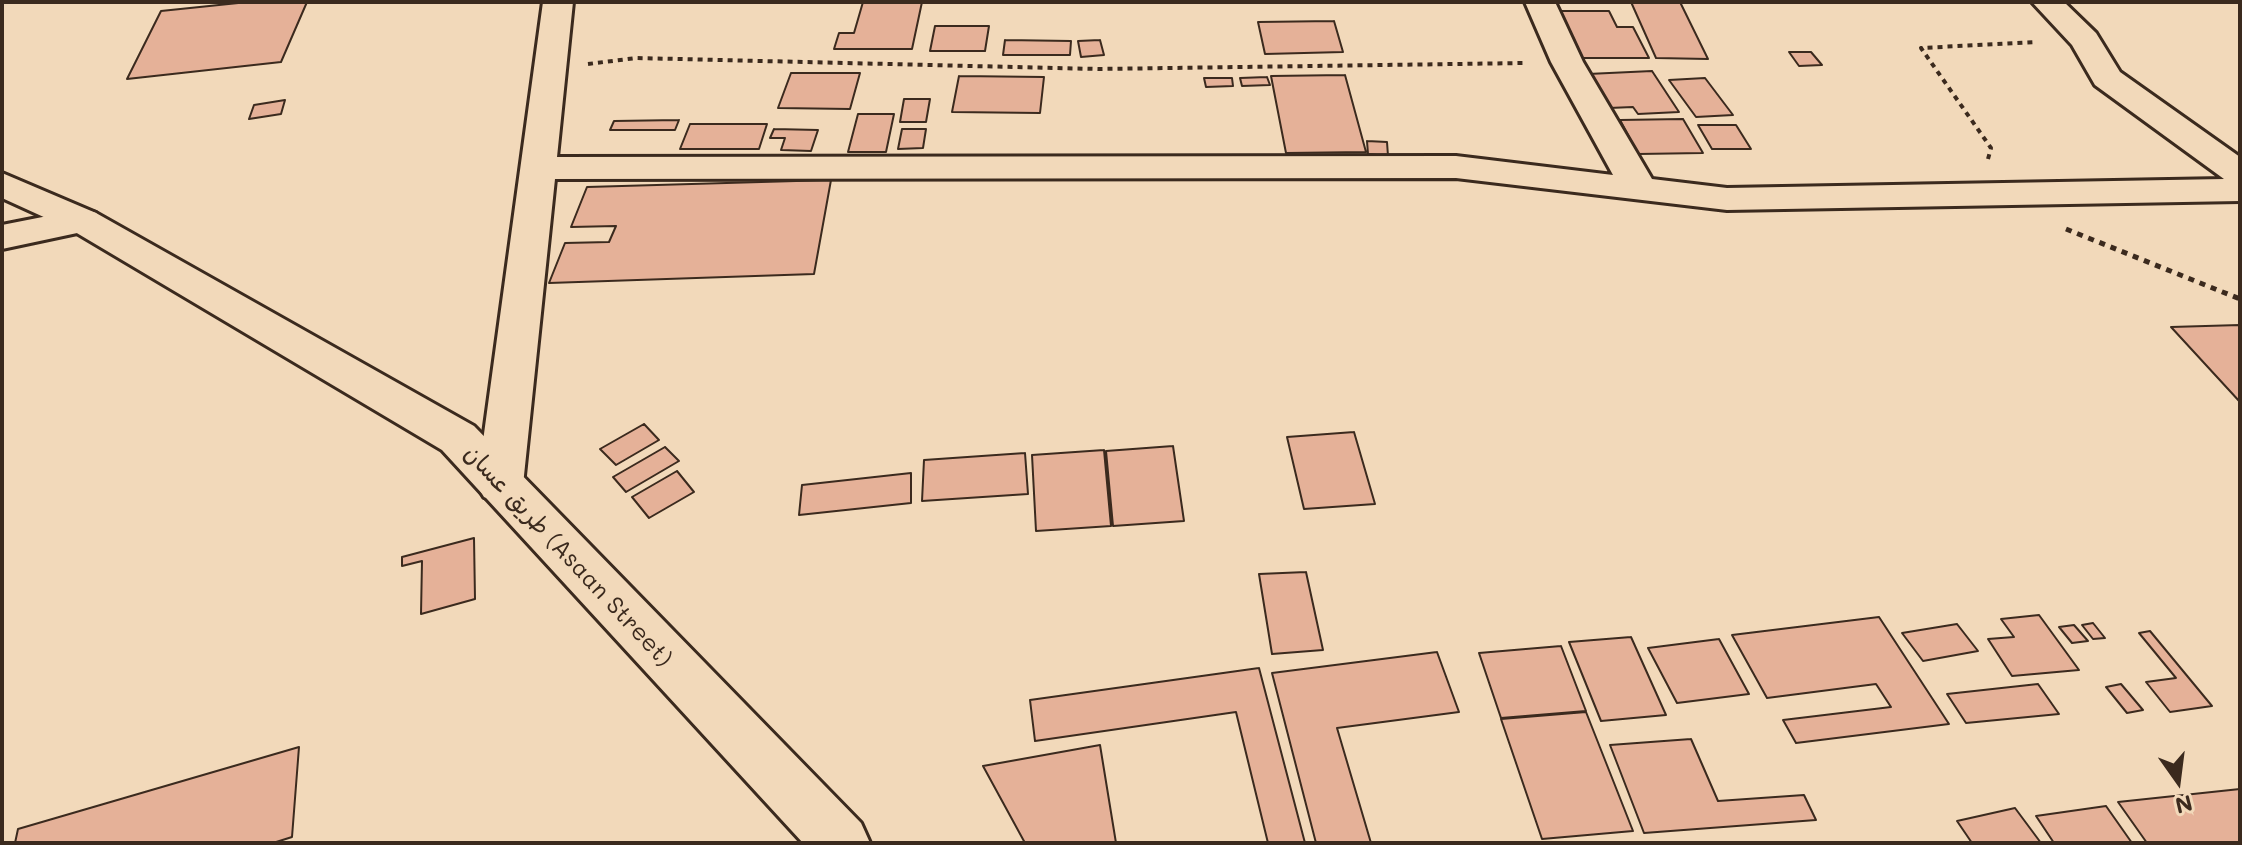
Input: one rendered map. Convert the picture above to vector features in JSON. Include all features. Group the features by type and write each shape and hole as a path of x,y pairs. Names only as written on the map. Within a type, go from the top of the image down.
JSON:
{"street":[{"path":"500,485 558,2"},
{"path":"1540,2 1567,62 1639,188"},
{"path":"2047,2 2085,40 2107,78 2240,174"},
{"path":"538,168 1456,167 1727,199 2240,190"},
{"name":"طريق عسان (Asaan Street)","path":"2,184 83,221 458,438 841,843"},
{"path":"2,237 83,221"}],"path":[{"path":"1979,194 1991,148 1921,48 2085,40"},
{"path":"550,69 636,58 1098,69 1567,62"},
{"path":"2052,224 2240,299"}],"building":[{"path":"248,2 307,2 281,62 127,79 161,11"},
{"path":"863,2 922,2 912,49 834,49 839,33 854,33"},
{"path":"1631,2 1680,2 1708,59 1656,58"},
{"path":"1559,11 1609,11 1617,27 1633,27 1649,58 1580,58"},
{"path":"1334,21 1343,52 1265,54 1258,22"},
{"path":"935,26 989,26 985,51 930,51"},
{"path":"1005,40 1071,41 1070,55 1003,55"},
{"path":"1100,40 1104,55 1081,57 1078,41"},
{"path":"1789,52 1811,52 1822,65 1799,66"},
{"path":"1652,71 1679,112 1638,114 1633,107 1609,108 1588,74"},
{"path":"791,73 860,73 850,109 778,108"},
{"path":"1345,75 1366,152 1286,153 1271,76"},
{"path":"959,76 1044,77 1040,113 952,112"},
{"path":"1267,77 1270,85 1242,86 1240,78"},
{"path":"1204,78 1232,78 1233,86 1206,87"},
{"path":"1705,78 1733,115 1696,117 1669,80"},
{"path":"904,99 930,99 926,122 900,122"},
{"path":"285,100 281,114 249,119 254,105"},
{"path":"858,114 894,114 886,152 848,152"},
{"path":"1683,119 1703,153 1638,154 1620,120"},
{"path":"679,120 675,130 610,130 614,121"},
{"path":"690,124 767,124 759,149 680,149"},
{"path":"1698,125 1736,125 1751,149 1712,149"},
{"path":"774,129 818,130 811,151 781,150 785,138 770,138"},
{"path":"902,129 926,129 923,148 898,149"},
{"path":"1367,141 1387,142 1388,156 1368,154"},
{"path":"831,180 814,274 549,283 565,243 609,242 616,226 571,227 587,187"},
{"path":"2240,325 2240,402 2171,327"},
{"path":"644,424 659,440 616,465 600,449"},
{"path":"1354,432 1375,504 1304,509 1287,437"},
{"path":"1173,446 1184,521 1113,526 1106,451"},
{"path":"665,447 679,461 626,492 613,477"},
{"path":"1104,450 1111,526 1036,531 1032,455"},
{"path":"1025,453 1028,494 922,501 924,460"},
{"path":"677,471 694,492 649,518 632,497"},
{"path":"911,473 911,503 799,515 802,485"},
{"path":"474,538 475,599 421,614 422,561 402,566 402,557"},
{"path":"1306,572 1323,650 1272,654 1259,574"},
{"path":"2039,615 2079,670 2012,676 1988,639 2014,637 2001,619"},
{"path":"1879,617 1949,724 1796,743 1783,720 1891,707 1876,684 1767,698 1732,635"},
{"path":"2093,623 2105,638 2093,639 2082,625"},
{"path":"1957,624 1978,651 1923,661 1902,633"},
{"path":"2074,625 2088,641 2072,643 2059,627"},
{"path":"2150,631 2212,706 2170,712 2146,682 2176,678 2139,633"},
{"path":"1631,637 1666,715 1601,721 1569,642"},
{"path":"1719,639 1749,694 1677,703 1648,648"},
{"path":"1561,646 1586,711 1501,718 1479,653"},
{"path":"1437,652 1459,712 1337,728 1371,843 1316,843 1272,673"},
{"path":"1259,668 1305,843 1268,843 1236,712 1035,741 1030,700"},
{"path":"2038,684 2059,714 1966,723 1947,694"},
{"path":"2121,684 2143,710 2127,713 2106,687"},
{"path":"1586,712 1633,831 1542,839 1501,719"},
{"path":"1691,739 1718,801 1804,795 1816,820 1644,833 1610,745"},
{"path":"1100,745 1116,843 1025,843 983,766"},
{"path":"299,747 292,837 273,843 15,843 18,829"},
{"path":"2240,789 2240,843 2147,843 2118,802"},
{"path":"2106,806 2132,843 2054,843 2036,816"},
{"path":"2015,808 2041,843 1972,843 1957,821"}]}
